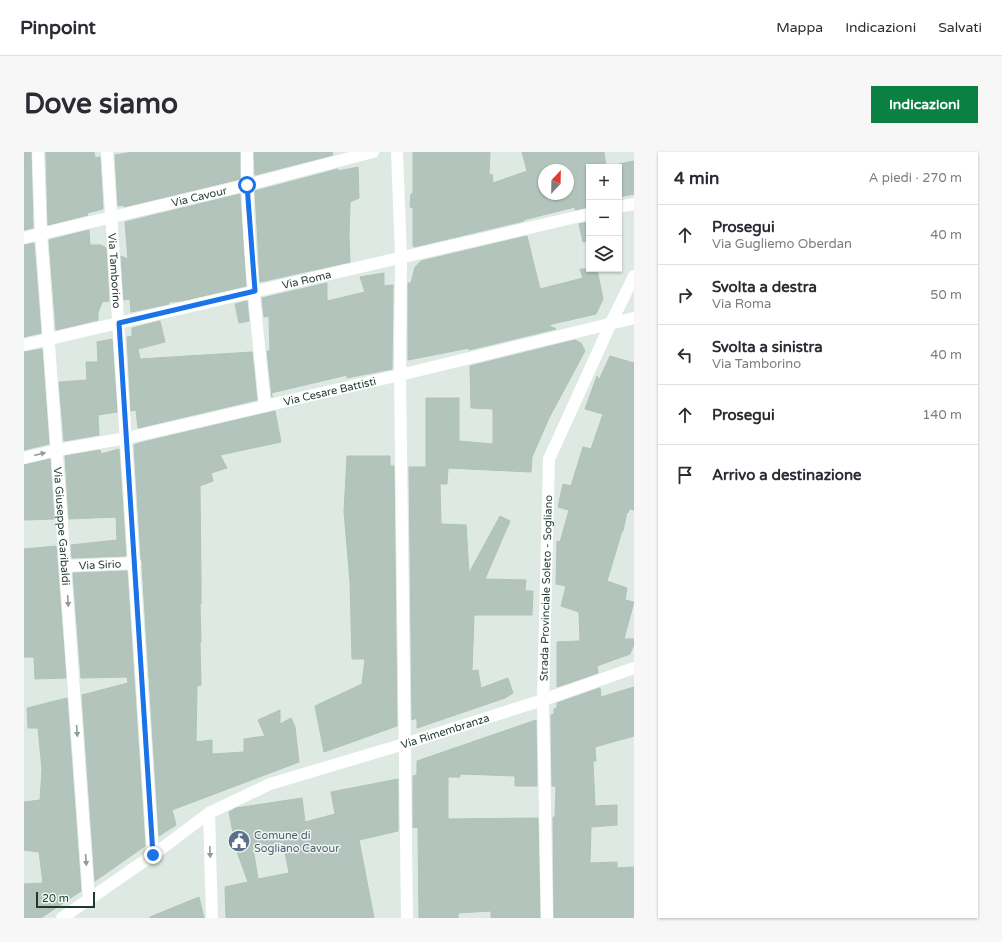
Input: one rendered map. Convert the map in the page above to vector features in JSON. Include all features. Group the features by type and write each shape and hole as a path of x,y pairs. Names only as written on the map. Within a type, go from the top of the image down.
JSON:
{"street":[{"name":"Via Giuseppe Garibaldi","path":"38,152 41,234 88,900"},
{"name":"Via Tamborino","path":"107,152 127,438 153,855"},
{"path":"247,152 247,185 265,406"},
{"name":"Via Cavour","path":"24,238 247,185 373,152"},
{"path":"397,152 401,257 400,375 407,918"},
{"path":"622,206 634,204"},
{"name":"Via Roma","path":"24,345 586,215"},
{"name":"Strada Provinciale Soleto - Sogliano","path":"547,918 543,700 549,459 634,276"},
{"name":"Via Cesare Battisti","path":"24,458 57,450 127,438 400,375 634,318"},
{"name":"Via Sirio","path":"65,566 135,563"},
{"name":"Via Rimembranza","path":"62,918 153,855 209,813 270,784 543,700 634,668"},
{"path":"209,813 212,918"}],"building":[{"path":"24,152 31,152 33,228 24,230"},
{"path":"46,152 94,152 95,158 100,157 103,209 87,213 88,215 48,225"},
{"path":"133,152 240,152 240,179 124,207 124,205 118,206 115,155"},
{"path":"254,152 332,152 333,155 255,175"},
{"path":"413,152 490,152 489,175 492,174 493,183 527,171 522,152 604,152 606,164 586,164 586,208 575,210 575,207 523,220 524,221 414,247 413,208 410,207 411,194 413,194"},
{"path":"634,161 634,194 622,196 622,164 619,164"},
{"path":"358,167 359,198 350,202 350,262 260,282 255,191 338,169 338,171"},
{"path":"240,194 246,286 181,301 169,302 169,304 131,312 130,299 124,300 121,256 128,259 125,222"},
{"path":"586,223 586,242 583,242 579,224"},
{"path":"89,230 90,245 101,245 106,248 109,301 102,302 98,313 98,320 56,330 49,240"},
{"path":"527,236 540,289 583,278 580,269 586,269 586,272 598,272 603,299 596,314 548,325 556,329 469,350 469,348 408,360 408,283 411,283 415,267 421,261"},
{"path":"34,243 41,333 24,337 24,245"},
{"path":"384,273 384,286 393,285 392,369 347,378 347,375 272,393 267,351 270,351 269,316 264,317 262,298 327,283 327,301 365,292 360,277"},
{"path":"247,301 249,321 239,323 235,304"},
{"path":"160,321 165,342 138,349 140,359 252,352 257,400 138,428 136,410 131,411 127,337 132,336 132,328"},
{"path":"112,339 117,412 98,415 99,435 64,441 59,382 87,380 86,362 98,362 97,342"},
{"path":"575,340 581,343 585,351 549,418 532,457 531,472 448,468 447,484 440,484 441,524 466,525 469,573 500,516 510,521 485,579 526,580 525,591 533,591 532,615 474,615 472,671 478,670 481,688 508,678 513,693 505,698 417,728 417,718 412,720 409,467 426,467 426,398 459,398 459,441 493,444 493,409 471,408 470,366"},
{"path":"42,349 49,444 24,450 24,352"},
{"path":"610,356 634,363 634,510 629,509 628,513 627,512 623,531 607,581 627,588 625,600 634,602 624,639 634,639 634,644 630,654 597,666 598,673 557,687 557,642 580,641 579,612 561,606 566,586 556,584 557,541 560,542 569,510 558,507 563,484 571,486 583,447 591,449 603,414 585,409 597,376 599,380"},
{"path":"275,411 281,442 220,455 227,468 211,473 213,481 200,486 201,685 197,686 196,742 212,740 212,754 244,752 244,739 265,736 258,720 280,710 280,724 291,718 295,727 299,762 172,810 176,825 159,836 134,445"},
{"path":"119,449 126,556 72,558 71,545 117,540 116,517 69,519 65,456 100,450 101,454"},
{"path":"347,456 390,456 390,466 394,466 397,726 324,752 315,706 362,684 365,659 352,659 350,581 344,512"},
{"path":"50,459 54,519 24,520 24,465"},
{"path":"56,546 66,678 35,679 34,657 24,657 24,549"},
{"path":"127,571 145,846 95,881 82,695 128,683 127,677 81,678 73,573"},
{"path":"634,687 634,736 595,747 596,761 593,761 595,806 617,805 617,825 591,827 590,863 617,862 617,868 634,867 634,918 554,918 553,817 555,817 556,786 552,786 551,715 554,714 554,709 557,708 557,703 600,688 601,697"},
{"path":"67,698 81,891 41,918 24,918 24,884 43,883 39,852 24,850 24,802 40,800 42,770 38,728 28,728 27,708"},
{"path":"536,720 537,786 515,786 515,776 460,774 460,777 448,777 448,819 538,818 540,918 491,918 491,911 458,913 458,918 419,918 418,827 413,828 413,776 417,775 417,761"},
{"path":"398,779 398,831 359,840 374,918 226,918 225,887 248,882 236,849 229,812 236,808 302,798 305,822 335,814 331,792","holes":["283,842 289,873 258,879 253,848"]},
{"path":"199,897 204,918 150,918 150,917"}],"place":[{"name":"Comune di Sogliano Cavour","path":"239,841"}],"route":[{"path":"153,855 119,323 255,291 247,185"}]}
